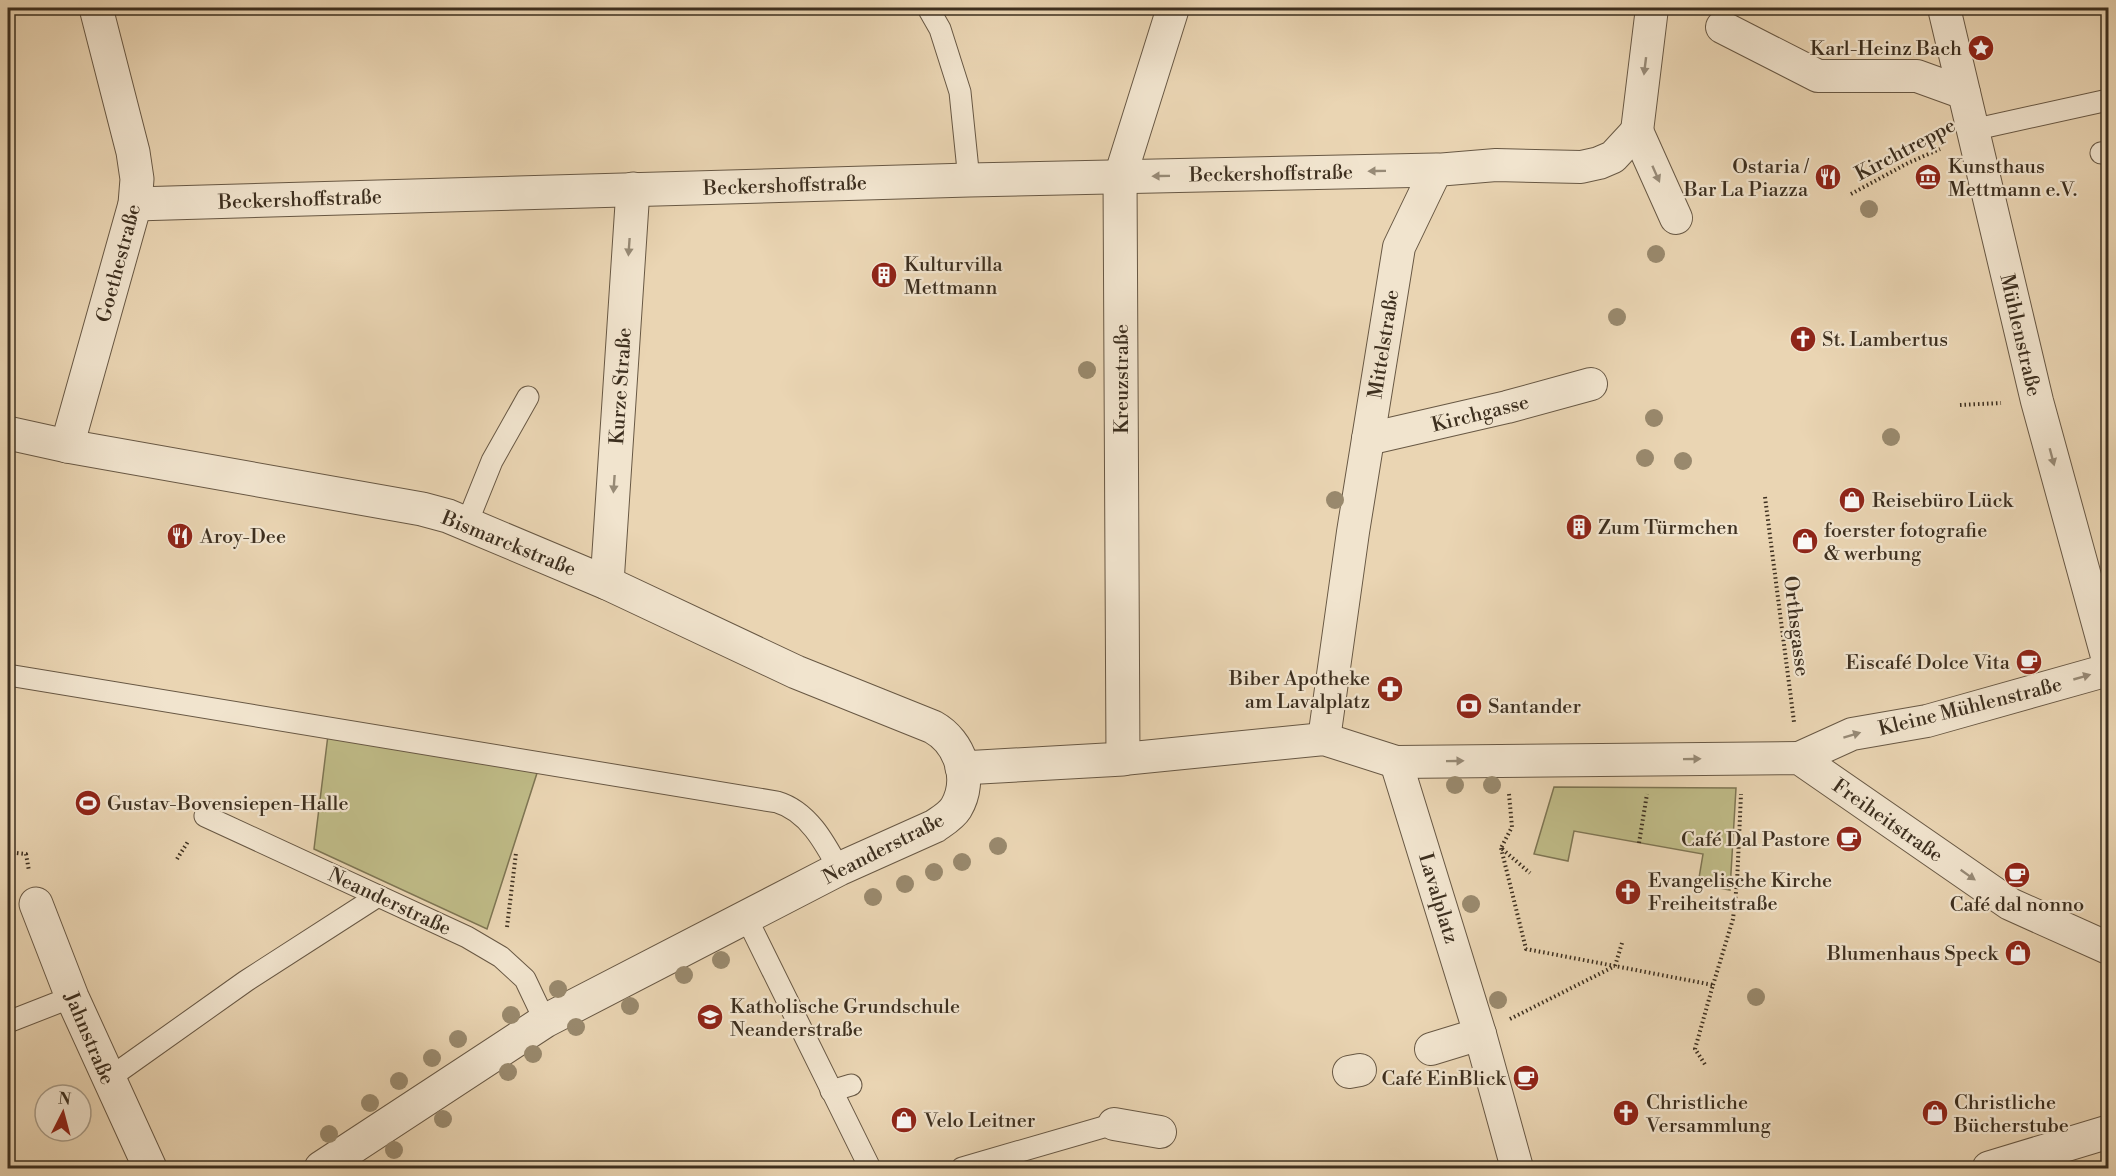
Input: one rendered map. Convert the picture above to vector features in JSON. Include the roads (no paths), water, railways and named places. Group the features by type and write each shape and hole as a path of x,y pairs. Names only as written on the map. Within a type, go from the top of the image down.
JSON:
{"street":[{"name":"Goethestraße","path":"67,446 135,204 137,179 133,152 96,8"},
{"name":"Kreuzstraße","path":"1123,759 1120,177 1173,8"},
{"path":"1652,8 1637,131 1676,218"},
{"name":"Mühlenstraße","path":"1944,8 2037,401 2109,660"},
{"path":"1722,27 1818,76 1917,76 1964,93"},
{"path":"1436,170 1496,165 1581,167 1599,164 1613,157 1637,131"},
{"name":"Beckershoffstraße","path":"135,204 969,180 1436,170"},
{"name":"Mittelstraße","path":"1324,739 1399,247 1436,170"},
{"name":"Kurze Straße","path":"607,583 633,189"},
{"name":"Kirchgasse","path":"1368,439 1507,407 1591,384"},
{"name":"Bismarckstraße","path":"8,433 67,446 422,509 467,524 607,583 796,672 933,727 945,734 954,745 962,768"},
{"name":"Kleine Mühlenstraße","path":"1798,758 1852,734 1927,721 2109,670"},
{"path":"962,768 1123,759 1324,739 1396,762 1649,773 1743,759 1798,758"},
{"name":"Freiheitstraße","path":"1798,758 2010,904 2109,948"},
{"name":"Lavalplatz","path":"1396,762 1480,1034 1517,1168"},
{"name":"Neanderstraße","path":"321,1168 545,1021 839,869 935,826 948,817 956,807 960,795 962,768"},
{"name":"Jahnstraße","path":"36,904 72,997 150,1168"},
{"path":"1431,1049 1480,1034"},
{"name":"Lavalplatz","path":"1496,1168 1498,1103"},
{"path":"1114,1124 1160,1132"},
{"path":"1989,1168 2109,1132"}],"lane":[{"path":"928,8 940,29 960,92 969,180"},
{"path":"1972,130 2109,100"},
{"path":"467,524 492,461 528,396"},
{"path":"8,675 777,802 789,807 815,829 839,869"},
{"name":"Neanderstraße","path":"205,816 467,937 501,957 525,979 545,1021"},
{"path":"108,1079 246,981 378,896"},
{"path":"746,917 841,1088 870,1168"},
{"path":"8,1022 72,997"},
{"path":"962,1168 1114,1124"}],"place":[{"name":"Karl-Heinz Bach","path":"1981,48"},
{"name":"Ostaria / Bar La Piazza","path":"1828,177"},
{"name":"Kunsthaus Mettmann e.V.","path":"1928,177"},
{"name":"Kulturvilla Mettmann","path":"884,275"},
{"name":"St. Lambertus","path":"1803,339"},
{"name":"Reisebüro Lück","path":"1852,500"},
{"name":"Zum Türmchen","path":"1579,527"},
{"name":"Aroy-Dee","path":"180,536"},
{"name":"foerster fotografie & werbung","path":"1805,541"},
{"name":"Eiscafé Dolce Vita","path":"2029,662"},
{"name":"Biber Apotheke am Lavalplatz","path":"1390,689"},
{"name":"Santander","path":"1469,706"},
{"name":"Gustav-Bovensiepen-Halle","path":"88,803"},
{"name":"Café Dal Pastore","path":"1849,839"},
{"name":"Café dal nonno","path":"2017,875"},
{"name":"Evangelische Kirche Freiheitstraße","path":"1628,892"},
{"name":"Blumenhaus Speck","path":"2018,953"},
{"name":"Katholische Grundschule Neanderstraße","path":"710,1017"},
{"name":"Café EinBlick","path":"1526,1078"},
{"name":"Christliche Versammlung","path":"1626,1113"},
{"name":"Christliche Bücherstube","path":"1935,1113"},
{"name":"Velo Leitner","path":"904,1120"}]}
